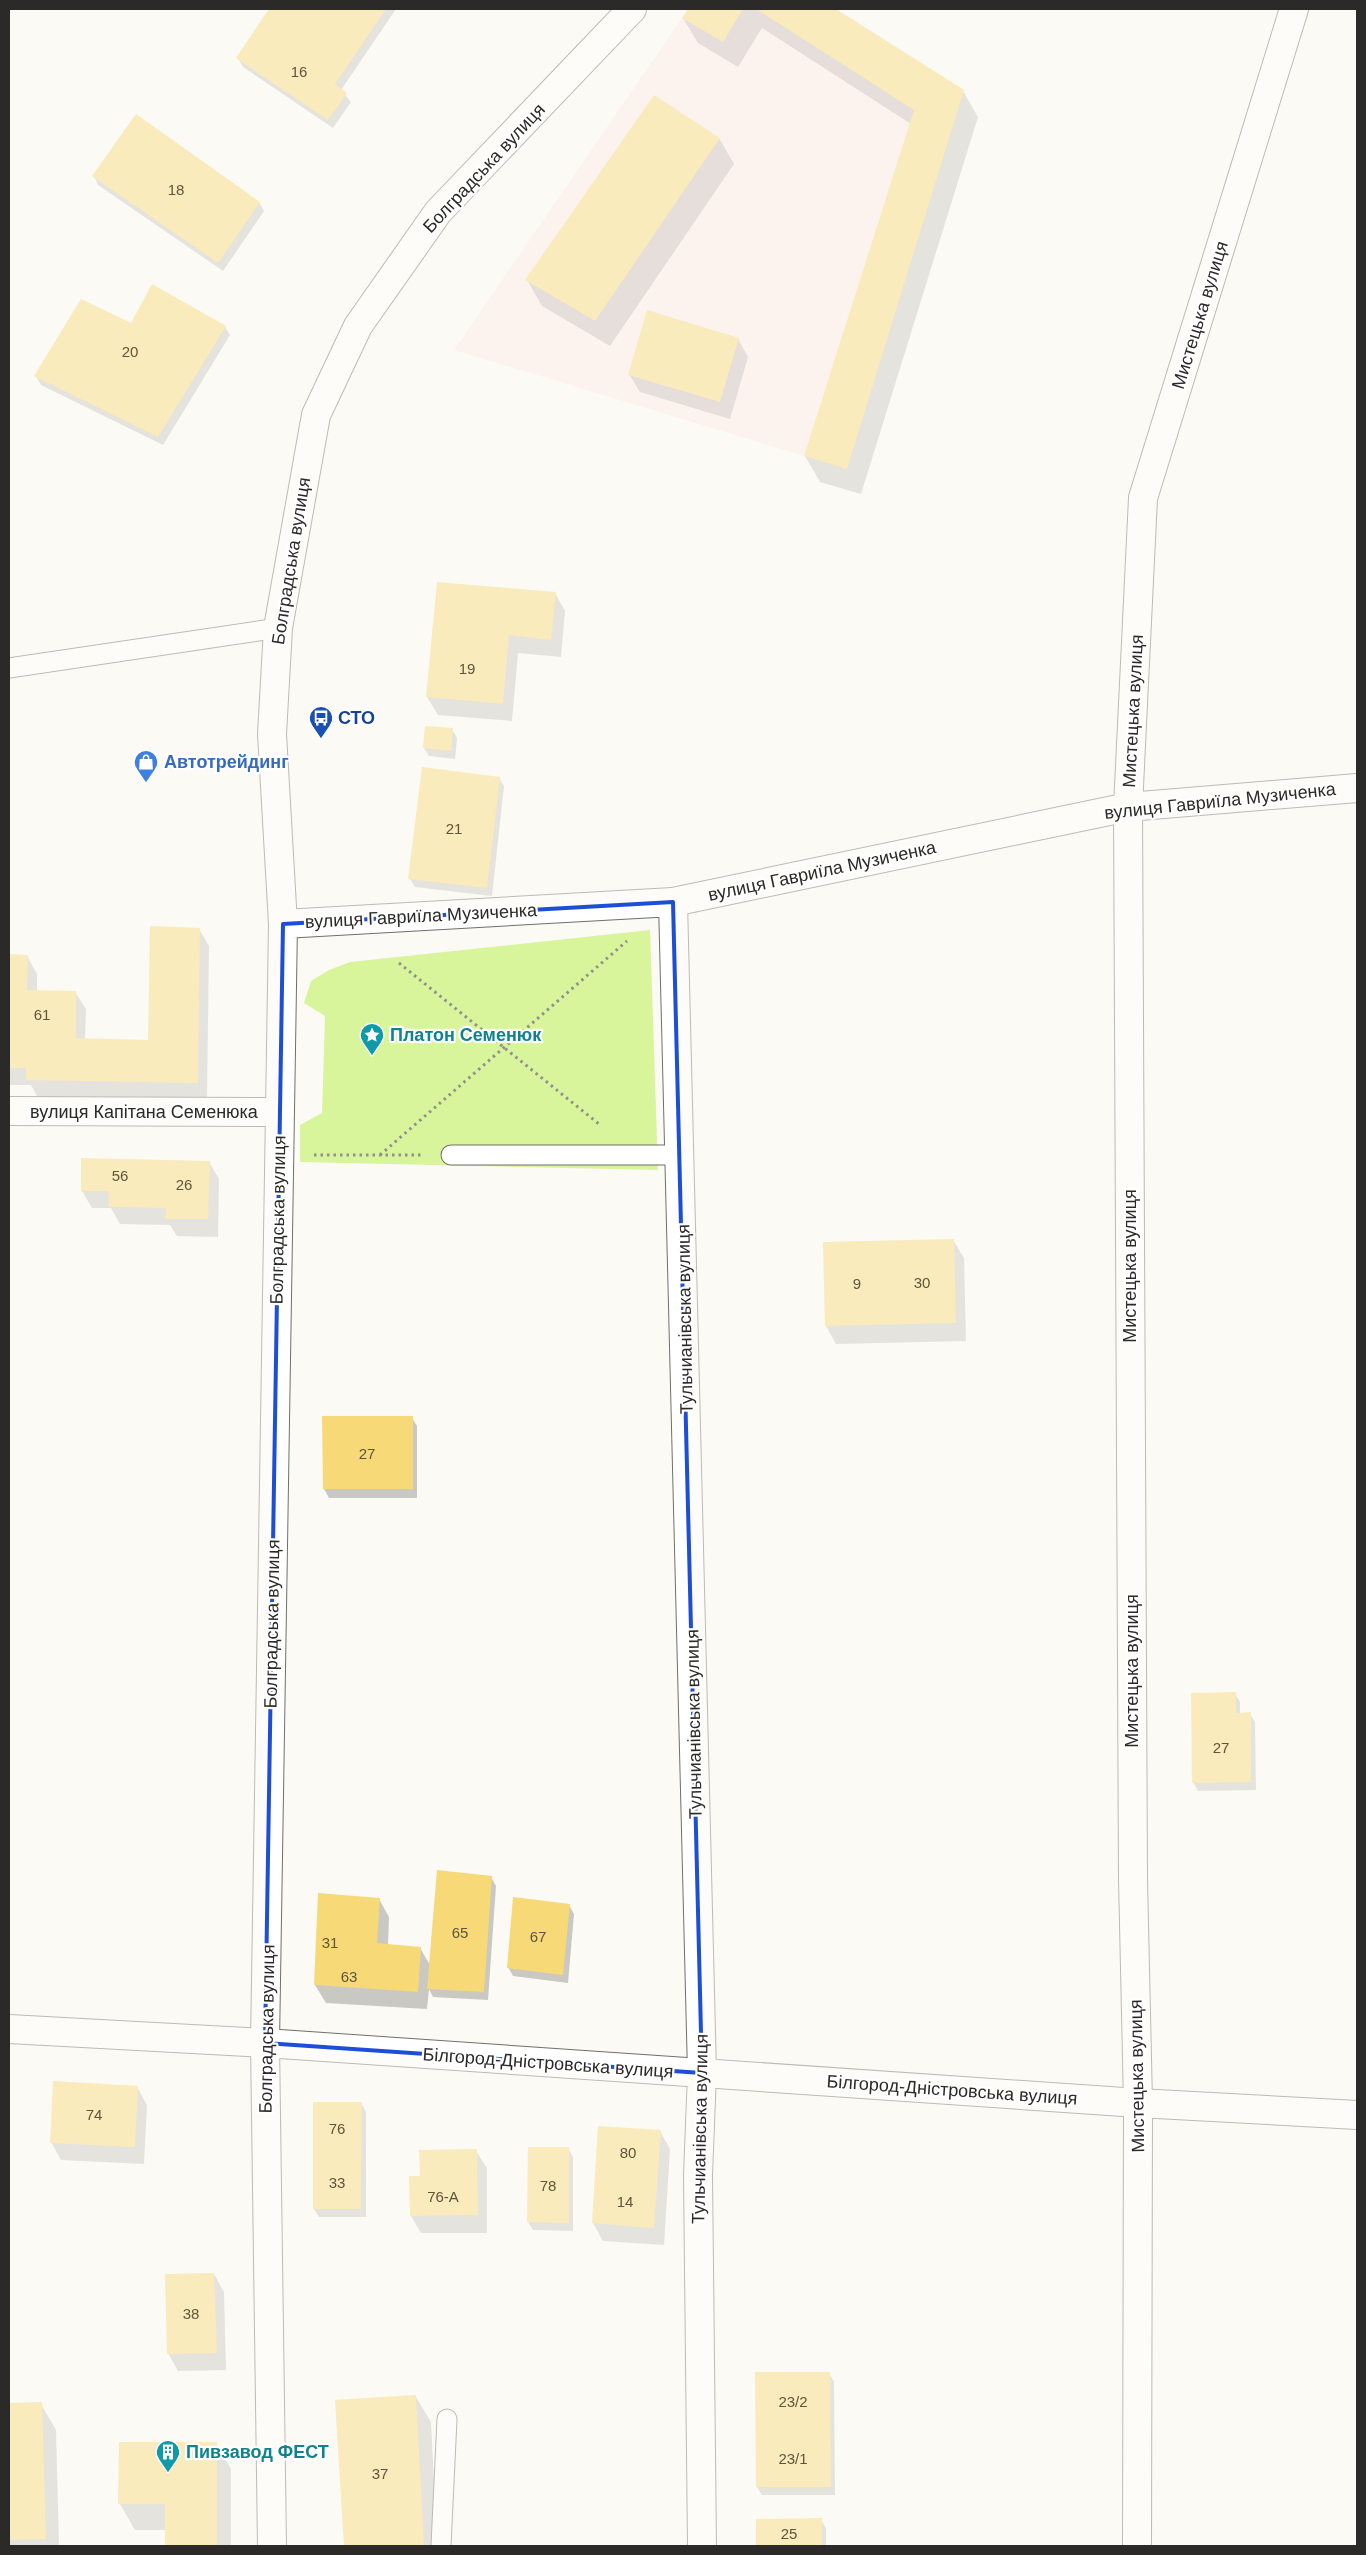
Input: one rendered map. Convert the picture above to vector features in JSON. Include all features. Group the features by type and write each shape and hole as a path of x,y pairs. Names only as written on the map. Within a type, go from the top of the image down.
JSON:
{"main road":[{"name":"Болградська вулиця","path":"272,2546 264,2043 283,924 272,734 278,628 316,415 358,326 438,212 632,9"},
{"name":"Мистецька вулиця","path":"1137,2546 1138,2103 1133,1879 1128,807 1143,498 1294,9"},
{"name":"вулиця Гавриїла Музиченка","path":"283,924 673,902 1128,807 1357,788"},
{"name":"Тульчианівська вулиця","path":"673,902 681,1155 702,2073 698,2175 702,2546"},
{"name":"вулиця Капітана Семенюка","path":"9,1111 279,1112"},
{"name":"Білгород-Дністровська вулиця","path":"9,2029 264,2043 1138,2103 1357,2115"}],"lane":[{"path":"9,668 278,628"},
{"path":"451,1155 681,1155"},
{"path":"441,2546 447,2420"}],"path":[{"path":"380,1155 629,940"},
{"path":"399,963 638,1155"},
{"path":"307,1155 451,1155"}],"highlighted area":[{"path":"673,902 702,2073 265,2043 283,924"}],"shaded area":[{"path":"688,9 836,9 964,90 847,469 454,350"}],"green space":[{"path":"650,930 658,1170 300,1162 300,1125 322,1113 325,1016 304,1003 311,981 329,970 350,962"}],"building":[{"path":"269,9 386,9 335,84 347,93 328,120 236,58"},
{"path":"688,9 743,9 723,42 682,18"},
{"path":"756,9 836,9 964,90 847,469 804,456 914,110"},
{"path":"654,95 720,138 595,321 525,280"},
{"path":"136,114 260,202 218,263 92,176"},
{"path":"152,284 226,326 158,437 34,376 81,299 131,323"},
{"path":"647,310 739,338 720,402 628,375"},
{"path":"437,582 556,592 551,640 509,635 503,704 426,697"},
{"path":"425,726 453,728 451,751 423,748"},
{"path":"422,767 500,777 487,888 408,879"},
{"path":"150,926 200,928 198,1083 26,1080 26,1068 9,1068 9,954 28,955 27,990 76,991 76,1038 148,1040"},
{"path":"81,1158 210,1161 208,1219 165,1219 166,1208 109,1207 108,1191 81,1191"},
{"path":"954,1239 956,1323 825,1326 823,1242"},
{"path":"322,1416 413,1416 413,1489 323,1489"},
{"path":"1236,1692 1236,1713 1251,1712 1251,1782 1192,1783 1191,1693"},
{"path":"437,1870 492,1876 484,1992 427,1989"},
{"path":"318,1893 380,1898 377,1943 421,1947 418,1992 314,1985"},
{"path":"513,1897 570,1904 563,1975 507,1968"},
{"path":"53,2081 138,2086 135,2147 50,2143"},
{"path":"313,2102 362,2102 361,2209 313,2209"},
{"path":"598,2126 661,2130 654,2228 592,2223"},
{"path":"528,2147 569,2147 569,2223 527,2222"},
{"path":"477,2149 478,2215 410,2216 409,2176 420,2176 419,2150"},
{"path":"214,2273 217,2353 167,2354 165,2274"},
{"path":"755,2372 830,2372 831,2487 756,2487"},
{"path":"416,2395 424,2546 344,2546 335,2400"},
{"path":"42,2402 46,2539 9,2540 9,2403"},
{"name":"Пивзавод ФЕСТ","path":"119,2442 217,2442 217,2546 165,2546 165,2504 118,2504"},
{"path":"822,2518 822,2546 756,2546 756,2519"}],"place":[{"name":"СТО","path":"321,739"},
{"name":"Автотрейдинг","path":"146,783"},
{"name":"Платон Семенюк","path":"372,1056"},
{"name":"Пивзавод ФЕСТ","path":"168,2473"}]}
